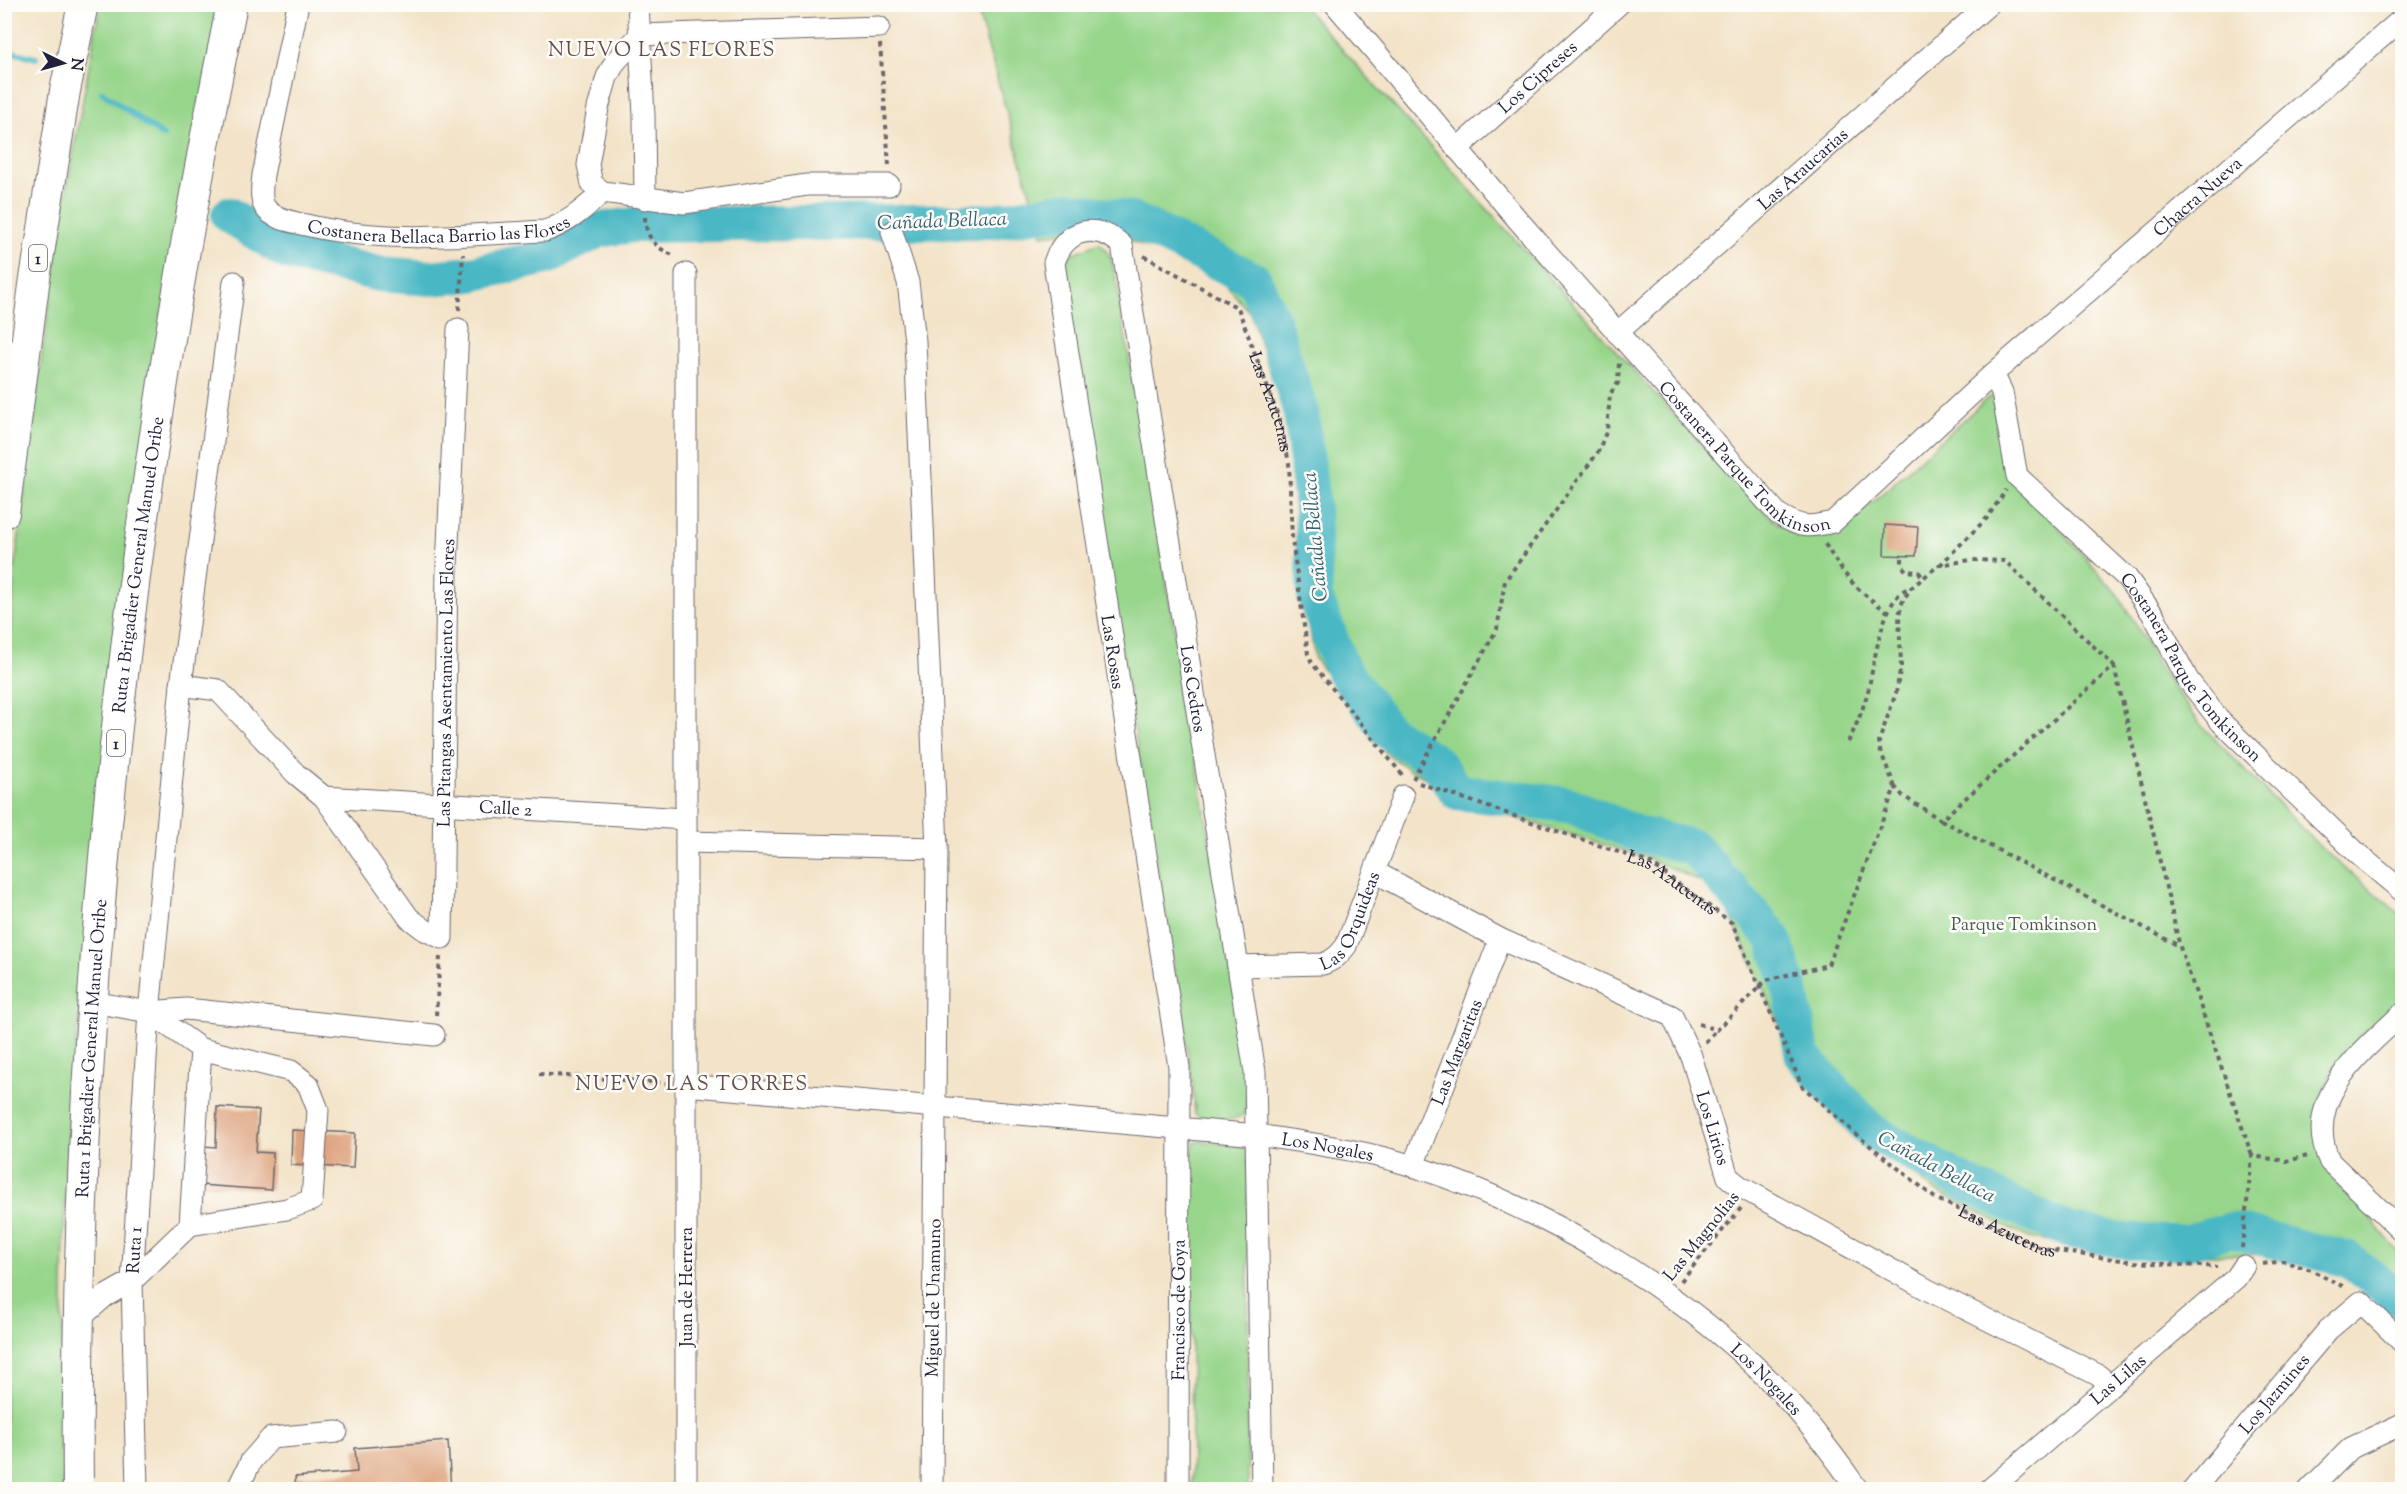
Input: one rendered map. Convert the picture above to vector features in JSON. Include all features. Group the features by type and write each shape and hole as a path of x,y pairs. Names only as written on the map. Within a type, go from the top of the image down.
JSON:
{"highway":[{"name":"1","path":"4,513 34,285 65,91 83,4"},
{"name":"Ruta 1 Brigadier General Manuel Oribe","path":"78,1490 84,1158 93,1002 121,684 142,512 203,141 232,4"}],"street":[{"name":"Costanera Bellaca Barrio las Flores","path":"298,4 263,175 262,200 266,210 286,220 356,235 430,238 545,231 575,217 603,192"},
{"path":"638,4 645,199"},
{"name":"Costanera Parque Tomkinson","path":"1335,4 1617,333 1778,514 1796,525 1814,526 1833,522 1993,374"},
{"name":"Los Cipreses","path":"1457,148 1619,4"},
{"name":"Las Araucarias","path":"1617,333 1989,4"},
{"name":"Chacra Nueva","path":"1993,374 2403,19"},
{"path":"879,27 639,35 615,62 608,77 598,108 588,165 592,184 603,192 684,203 807,186 889,185"},
{"name":"Las Rosas","path":"1122,245 1104,232 1093,230 1078,234 1066,242 1058,251 1054,263 1179,1067 1180,1129"},
{"name":"Miguel de Unamuno","path":"892,232 908,282 915,341 937,848 932,1490"},
{"name":"Los Cedros","path":"1122,245 1255,1072 1257,1135"},
{"name":"Juan de Herrera","path":"686,274 686,1490"},
{"path":"149,1012 181,685 234,282"},
{"name":"Las Pitangas Asentamiento Las Flores","path":"442,938 447,566 459,320"},
{"path":"1993,374 2002,392 2016,476"},
{"name":"Costanera Parque Tomkinson","path":"2016,476 2127,578 2154,616 2188,680 2221,722 2358,854 2403,891"},
{"path":"181,685 218,690 296,774 324,796 409,918 417,925 442,938"},
{"name":"Las Orquideas","path":"1238,966 1323,964 1333,960 1346,946 1407,788"},
{"name":"Calle 2","path":"324,796 686,819"},
{"path":"686,842 937,848"},
{"path":"1375,872 1500,939 1672,1016"},
{"name":"Las Margaritas","path":"1413,1166 1500,939"},
{"path":"93,1002 149,1012 186,1009 434,1035"},
{"path":"80,1318 104,1297 132,1281 190,1224 287,1209 312,1200 318,1110 308,1084 291,1071 201,1049 149,1012"},
{"name":"Ruta 1","path":"136,1490 132,1281 149,1012"},
{"path":"2403,1014 2342,1074 2328,1097 2321,1128 2324,1148 2330,1162 2403,1232"},
{"name":"Los Lirios","path":"1672,1016 1691,1056 1728,1177 1739,1186 1921,1286 2098,1375 2111,1386"},
{"path":"190,1224 201,1049"},
{"name":"Los Nogales","path":"685,1085 1257,1135 1349,1150 1413,1166 1521,1210 1595,1247 1669,1295 1717,1333 1765,1376 1828,1447 1857,1490"},
{"name":"Francisco de Goya","path":"1178,1490 1180,1129"},
{"path":"1257,1135 1262,1490"},
{"name":"Las Lilas","path":"1989,1490 2236,1278 2243,1259"},
{"path":"2361,1302 2403,1342"},
{"name":"Los Jazmines","path":"2193,1490 2328,1330 2361,1302"},
{"path":"2309,1490 2351,1448 2403,1424"},
{"path":"237,1490 251,1461 271,1438 337,1432"}],"path":[{"path":"879,27 889,185"},
{"path":"645,228 647,234 659,248 684,262 686,274"},
{"name":"Las Azucenas","path":"1122,245 1214,292 1238,308 1281,424 1289,463 1292,539 1308,654 1312,663 1406,778 1407,788 1474,804 1650,863 1732,923 1802,1086 1858,1136 1935,1198 2043,1249 2135,1262 2211,1268 2243,1259 2283,1261 2330,1279 2353,1293 2361,1302"},
{"path":"459,320 462,267"},
{"path":"1407,788 1497,629 1505,581 1598,452 1607,430 1610,394 1618,383 1617,333"},
{"path":"2016,476 1987,518 1939,565 1911,588 1903,600 1899,615 1900,665 1896,693 1880,741 1880,750 1895,787 1903,796 1941,820 2180,947"},
{"path":"1814,526 1837,565 1861,593 1888,612"},
{"path":"1902,558 1902,565 1906,572 1919,572 1923,579"},
{"path":"1939,565 1971,560 2005,561 2114,666 2180,947 2252,1156 2246,1192 2243,1259"},
{"path":"1848,742 1867,696 1882,627 1888,612 1903,590 1911,588"},
{"path":"1941,820 2114,666"},
{"path":"1672,1016 1717,1030 1766,980 1828,965 1895,787"},
{"path":"434,1035 442,938"},
{"path":"539,1074 685,1085"},
{"path":"2252,1156 2286,1161 2306,1157 2324,1148"},
{"name":"Las Magnolias","path":"1669,1295 1753,1193"}],"green space":[{"path":"100,5 218,5 88,944 74,1066 68,1135 64,1236 63,1489 5,1490 4,708 16,559 40,368 67,188"},
{"name":"Parque Tomkinson","path":"976,5 1302,5 1686,428 1774,521 1799,537 1821,537 1845,527 1990,396 1994,399 1997,433 2013,476 2117,594 2159,667 2200,724 2321,848 2402,916 2402,1001 2363,1033 2333,1068 2321,1099 2333,1172 2402,1257 2402,1323 2358,1281 2293,1254 2157,1256 2029,1238 1933,1189 1871,1142 1806,1085 1725,903 1704,883 1648,858 1490,810 1410,770 1386,753 1315,659 1301,580 1299,495 1292,437 1250,313 1226,285 1171,256 1118,236 1067,232 1042,235"},
{"path":"1099,243 1109,256 1116,280 1250,1083 1244,1114 1233,1119 1206,1119 1195,1114 1193,1086 1061,280 1062,264 1072,254"},
{"path":"1201,1141 1240,1146 1246,1149 1248,1155 1248,1489 1192,1490 1190,1159 1194,1143"}],"building":[{"path":"1885,525 1918,527 1916,556 1884,555"},
{"path":"217,1107 259,1110 256,1152 273,1153 271,1190 200,1185 203,1146 216,1147"},
{"path":"292,1130 355,1133 353,1168 291,1165"},
{"path":"448,1441 451,1490 296,1490 295,1477 357,1472 355,1448"}],"waterway":[{"path":"4,50 36,58"},
{"path":"102,92 163,136"},
{"name":"Cañada Bellaca","path":"229,215 287,252 379,274 431,278 471,274 546,257 599,230 633,225 995,221 1069,209 1133,220 1254,280 1272,320 1301,413 1312,504 1315,597 1342,669 1389,732 1436,762 1457,792 1570,805 1637,834 1693,847 1773,937 1791,992 1803,1057 1871,1131 1965,1183 2067,1230 2129,1242 2187,1242 2231,1230 2349,1260 2402,1301"}],"district":[{"name":"NUEVO LAS FLORES","path":"662,49"},
{"name":"NUEVO LAS TORRES","path":"692,1083"}]}
